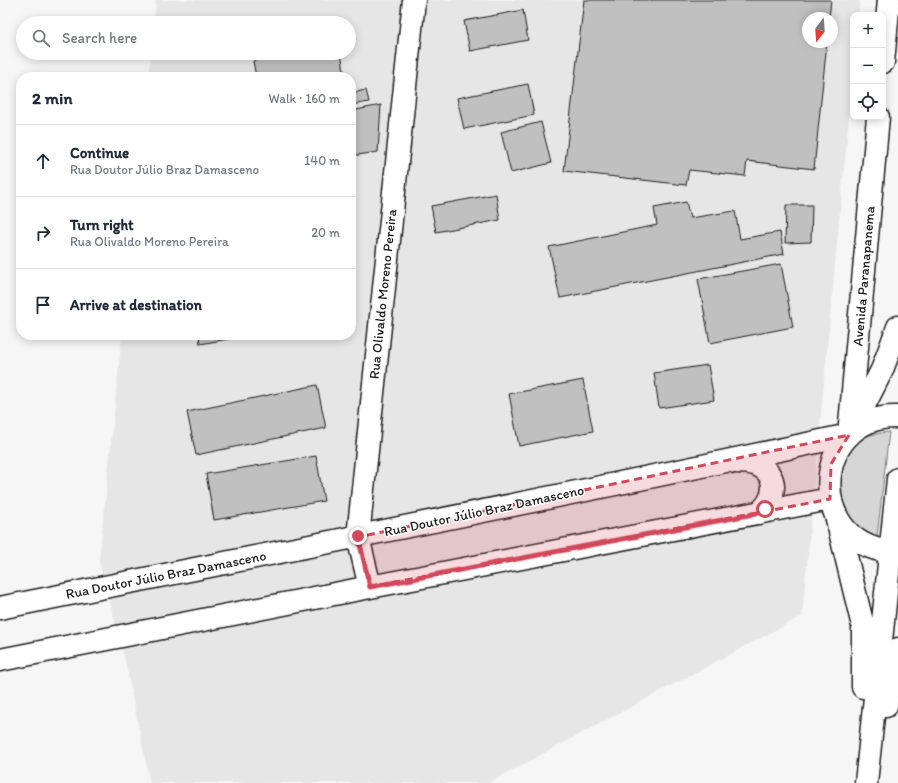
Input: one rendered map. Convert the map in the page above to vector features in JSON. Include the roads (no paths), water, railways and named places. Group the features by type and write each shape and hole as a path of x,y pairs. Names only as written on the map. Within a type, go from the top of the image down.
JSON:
{"main road":[{"name":"Rua Olivaldo Moreno Pereira","path":"370,587 358,536 414,0"},
{"path":"884,48 889,0"},
{"name":"Avenida Paranapanema","path":"849,435 878,120"},
{"path":"864,783 863,626 828,487 831,464 842,444 849,435 882,370 898,327"},
{"path":"849,435 869,422 880,418 898,417"},
{"name":"Rua Doutor Júlio Braz Damasceno","path":"0,608 728,461 849,435"},
{"path":"728,461 745,462 757,465 770,476 774,489 770,501 759,513"},
{"path":"864,783 894,552 898,478"},
{"path":"0,660 370,587 759,513 833,507"},
{"path":"833,507 843,526 853,536 864,544 876,549 894,552"},
{"path":"869,783 898,649"}]}
